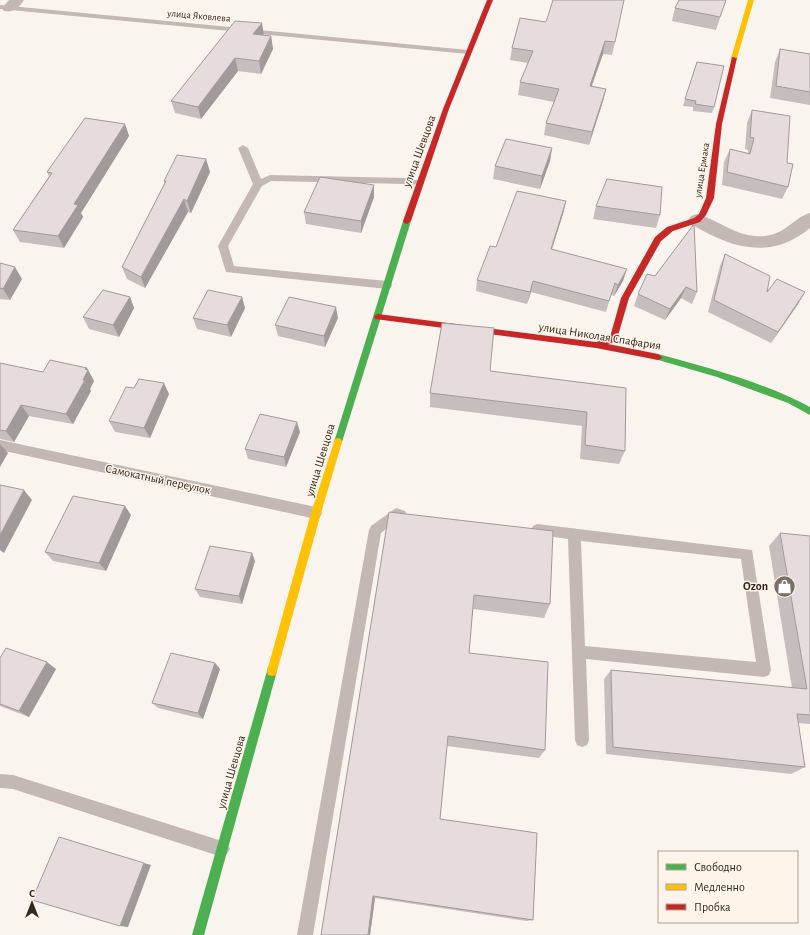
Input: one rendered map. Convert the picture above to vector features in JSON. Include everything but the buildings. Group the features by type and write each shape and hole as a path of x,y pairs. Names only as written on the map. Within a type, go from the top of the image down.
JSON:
{"main road":[{"name":"улица Шевцова","path":"198,935 316,514 387,285 419,183 468,52 490,0"},
{"name":"улица Ермака","path":"697,220 702,215 710,198 719,124 737,46 751,0"},
{"path":"596,345 613,339 625,298 658,239 670,229 697,220"},
{"name":"улица Николая Спафария","path":"378,316 596,345 664,358 711,372 791,401 810,411"}],"street":[{"path":"697,220 722,234 752,243 783,238 810,219"}],"lane":[{"name":"улица Яковлева","path":"9,5 468,52"},
{"path":"243,148 258,184"},
{"path":"387,285 230,269 223,246 258,184 270,178 406,181 419,183"},
{"name":"Самокатный переулок","path":"0,445 316,514"},
{"path":"306,935 375,530 396,514 412,516"},
{"path":"527,529 747,554 764,670 578,652"},
{"path":"574,534 582,740"},
{"path":"0,781 13,782 222,849"}],"traffic: fast":[{"path":"338,442 407,221"},
{"path":"658,357 718,374 791,401 810,411"},
{"path":"198,935 272,671"}],"traffic: slow":[{"path":"734,58 751,0"},
{"path":"272,671 316,513 338,442"}],"traffic: jam":[{"path":"407,221 446,109 490,0"},
{"path":"596,345 613,339 625,298 658,239 670,229 697,220 702,215 710,198 719,124 734,58"},
{"path":"378,317 596,345 658,357"}],"place":[{"name":"Ozon","path":"784,586"}]}
